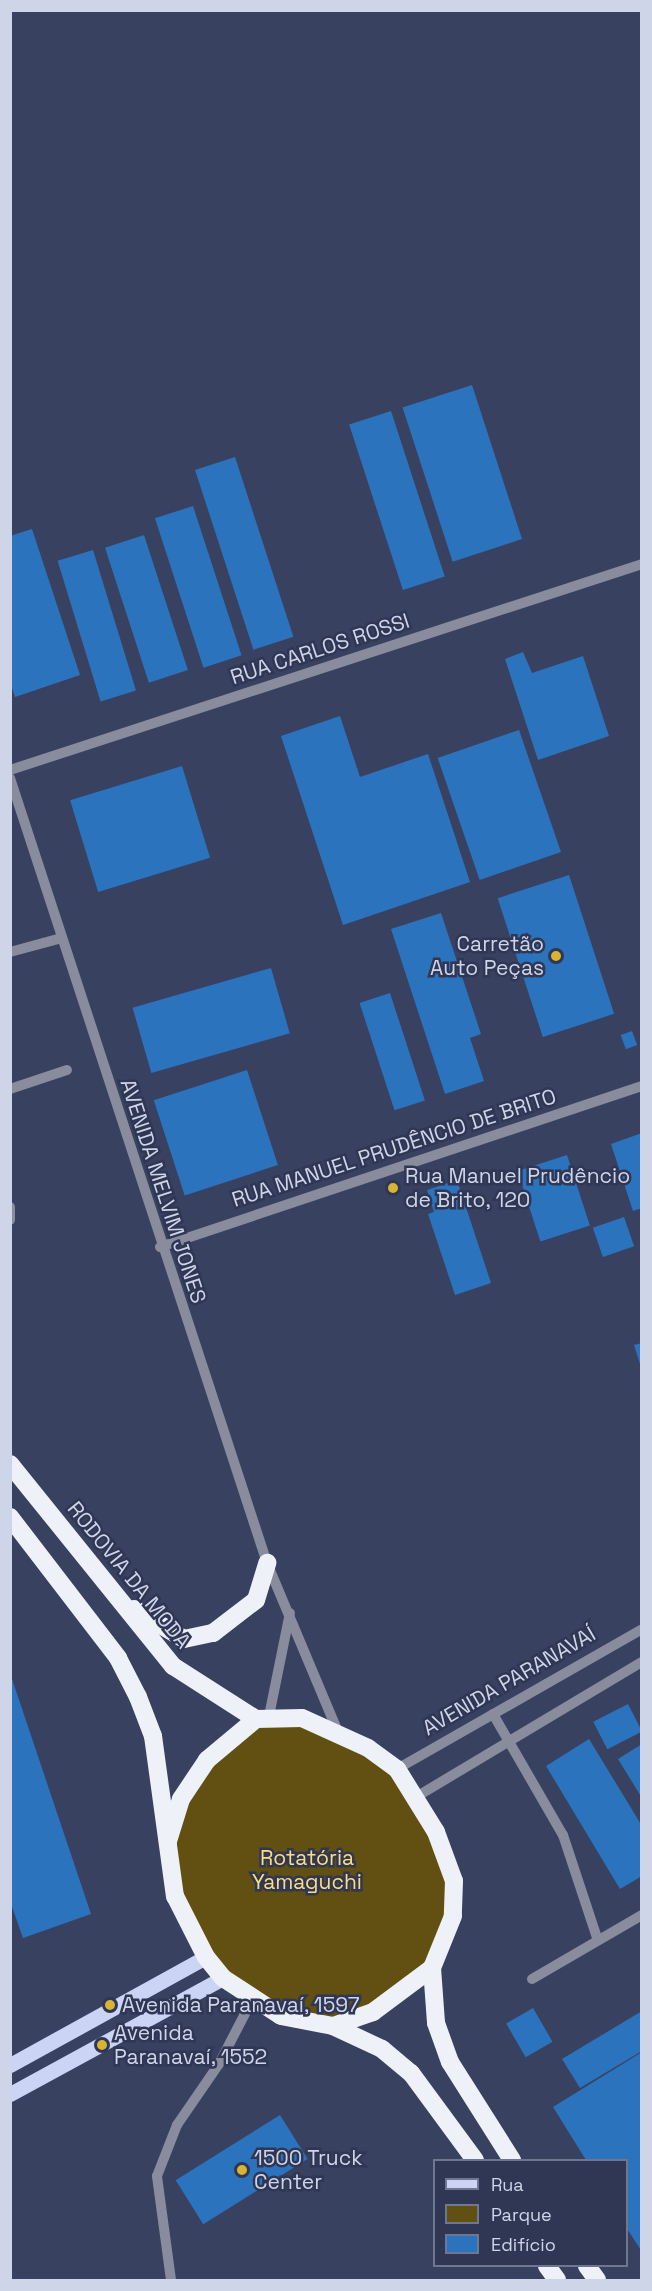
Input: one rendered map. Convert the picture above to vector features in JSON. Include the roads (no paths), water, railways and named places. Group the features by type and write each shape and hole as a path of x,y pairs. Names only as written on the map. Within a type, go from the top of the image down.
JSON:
{"highway":[{"name":"RODOVIA DA MODA","path":"10,1464 172,1666 262,1718"},
{"path":"10,1517 118,1658 138,1697 153,1736 166,1847 175,1896 206,1957 223,1978 252,2000 281,2016 333,2026 382,2049 411,2073 474,2159"},
{"path":"109,1590 184,1639 213,1633 238,1617 256,1600 267,1563"},
{"path":"166,1847 181,1799 207,1760 262,1718 303,1718 338,1732 397,1769 436,1832 454,1881 453,1916 432,1968 435,2023 450,2062 511,2159"},
{"path":"333,2026 373,2012 432,1968"},
{"path":"548,2267 557,2280"},
{"path":"588,2267 597,2280"}],"main road":[{"path":"10,2065 206,1957"},
{"path":"10,2094 223,1978"}],"street":[{"name":"RUA CARLOS ROSSI","path":"10,770 642,564"},
{"name":"AVENIDA MELVIM JONES","path":"10,778 160,1247 267,1563 290,1613 338,1732"},
{"path":"10,952 62,938"},
{"path":"10,1089 67,1071"},
{"name":"RUA MANUEL PRUDÊNCIO DE BRITO","path":"160,1247 642,1086"},
{"path":"10,1207 10,1220"},
{"path":"262,1718 290,1613"},
{"name":"AVENIDA PARANAVAÍ","path":"397,1769 642,1629"},
{"path":"416,1797 505,1740 642,1662"},
{"path":"493,1714 505,1740 563,1835 597,1938"},
{"path":"532,1979 597,1938 642,1915"},
{"path":"171,2280 157,2176 177,2125 219,2064 252,2000"}],"place":[{"name":"Carretão Auto Peças","path":"556,956"},
{"name":"Rua Manuel Prudêncio de Brito, 120","path":"393,1188"},
{"name":"Avenida Paranavaí, 1597","path":"110,2005"},
{"name":"Avenida Paranavaí, 1552","path":"102,2045"},
{"name":"1500 Truck Center","path":"242,2170"}],"park label":[{"name":"Rotatória Yamaguchi","path":"307,1870"}]}
